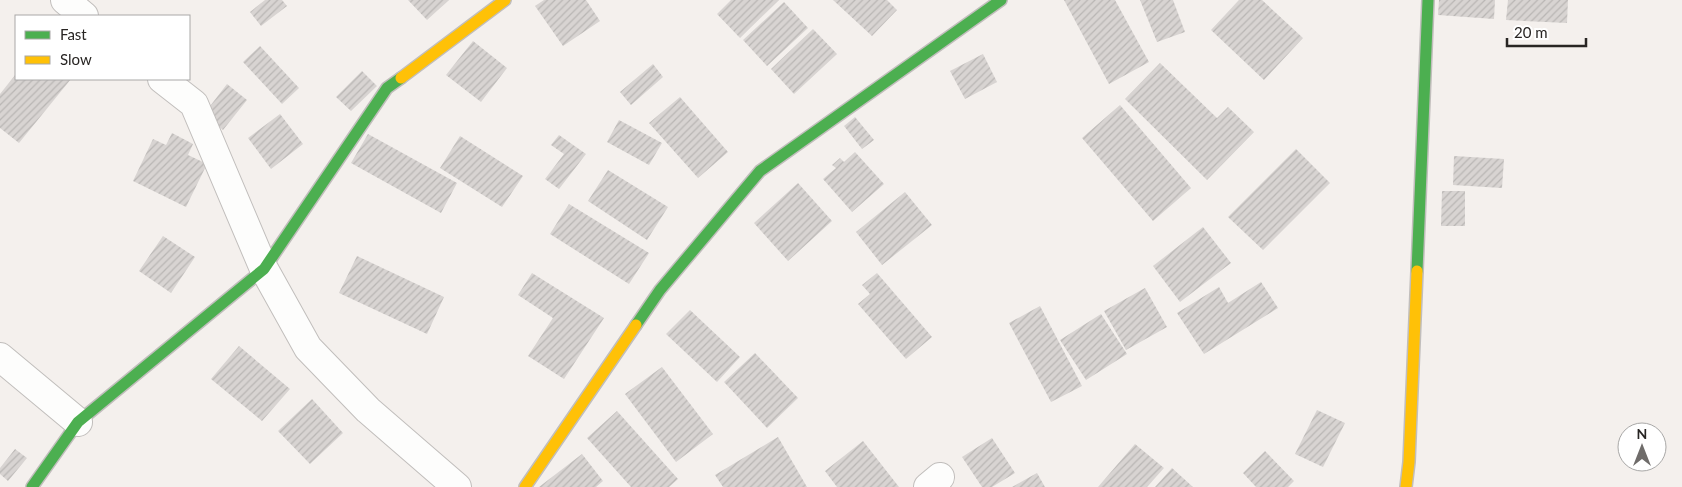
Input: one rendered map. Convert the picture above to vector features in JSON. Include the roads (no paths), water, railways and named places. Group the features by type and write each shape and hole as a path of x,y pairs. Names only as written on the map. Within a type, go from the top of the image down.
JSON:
{"street":[{"path":"65,0 83,15"},
{"path":"32,487 78,422 264,269 387,88 505,0"},
{"path":"525,487 660,290 760,171 1001,0"},
{"path":"1406,487 1409,462 1428,0"},
{"path":"163,80 194,104 264,269 308,348 368,410 457,487"},
{"path":"0,357 78,422"}]}
